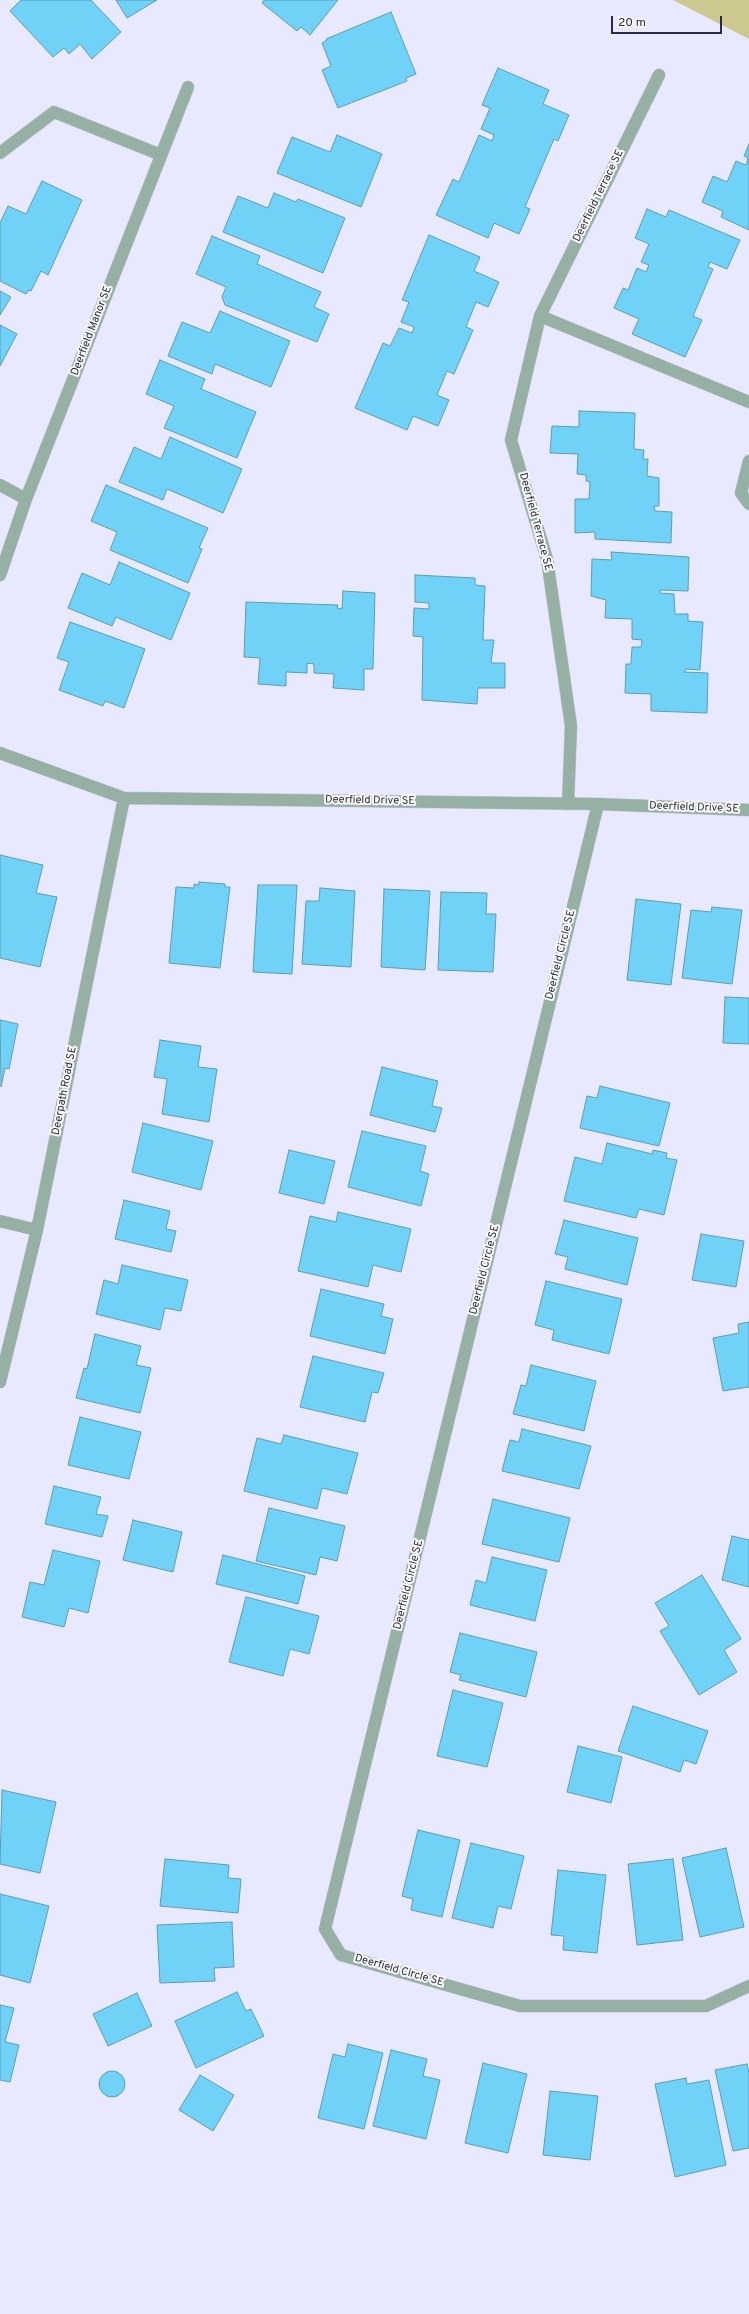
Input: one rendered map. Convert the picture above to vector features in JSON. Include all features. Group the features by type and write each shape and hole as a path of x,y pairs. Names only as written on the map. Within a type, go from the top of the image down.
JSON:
{"street":[{"name":"Deerfield Terrace SE","path":"568,804 571,726 547,558 511,440 540,316 659,75"},
{"name":"Deerfield Manor SE","path":"0,576 26,499 188,87"},
{"path":"0,153 54,112 161,155"},
{"path":"540,316 749,402"},
{"path":"749,461 741,493 749,504"},
{"path":"0,485 26,499"},
{"name":"Deerfield Drive SE","path":"0,753 124,798 598,804 749,810"},
{"name":"Deerpath Road SE","path":"0,1382 37,1230 124,798"},
{"name":"Deerfield Circle SE","path":"598,804 325,1929 341,1955 520,2006 706,2006 749,1986"},
{"path":"0,1221 37,1230"}],"shaded area":[{"path":"673,0 749,0 749,39"}],"building":[{"path":"21,0 91,0 121,32 92,59 80,44 69,54 64,48 53,57 10,11"},
{"path":"116,0 157,0 127,18"},
{"path":"264,0 338,0 310,35 301,27 297,31 262,3"},
{"path":"391,12 416,74 406,78 407,81 338,108 322,70 331,66 322,43 327,40 326,39"},
{"path":"498,68 549,90 543,104 569,115 558,141 554,139 525,207 530,209 519,234 494,223 488,238 436,215 453,179 459,182 479,135 492,141 494,135 481,129 490,108 482,105"},
{"path":"337,135 382,154 361,207 277,173 292,137 330,152"},
{"path":"749,144 749,230 721,217 723,211 702,202 713,176 727,182 736,161 746,165 748,158 744,156"},
{"path":"42,181 82,200 48,275 41,271 31,291 29,290 26,294 0,281 0,223 8,206 26,214"},
{"path":"274,193 296,202 298,199 345,218 323,273 223,232 238,196 268,208"},
{"path":"647,209 666,217 669,210 740,240 727,269 710,262 708,267 713,269 693,316 702,320 685,357 632,334 639,319 614,308 623,288 628,290 637,268 646,272 649,265 641,262 649,244 635,238"},
{"path":"429,235 480,257 474,271 499,282 488,307 476,302 466,327 473,330 454,374 447,371 437,395 449,400 438,426 413,416 407,430 355,408 383,343 390,346 399,328 412,333 414,327 401,322 409,302 402,300"},
{"path":"212,236 260,256 257,264 321,292 314,307 329,314 317,342 225,305 222,297 226,287 196,274"},
{"path":"0,291 11,297 0,315"},
{"path":"220,311 290,341 271,387 215,364 212,374 168,356 182,322 210,333"},
{"path":"0,325 17,334 0,366"},
{"path":"160,360 205,379 201,389 256,412 237,458 164,428 174,406 146,394"},
{"path":"579,411 635,413 634,449 644,450 643,459 648,459 647,476 659,478 659,506 654,506 655,511 672,512 671,543 595,539 595,532 575,533 575,499 589,499 590,482 586,481 586,475 577,474 578,454 550,453 552,426 579,427"},
{"path":"170,437 242,469 223,513 167,489 163,500 119,482 134,447 161,459"},
{"path":"106,485 208,528 199,548 202,549 188,583 110,550 117,532 91,521"},
{"path":"611,552 689,557 688,591 660,590 660,593 674,594 675,614 688,614 688,621 703,622 700,670 686,669 684,672 708,673 707,713 651,711 651,694 625,693 626,664 631,664 632,647 641,647 642,640 632,639 632,619 605,618 606,600 591,596 592,559 612,560"},
{"path":"119,562 190,593 171,640 116,617 112,626 68,608 82,573 110,585"},
{"path":"415,575 475,578 475,585 485,586 483,640 494,640 491,663 505,663 505,688 478,688 477,704 422,700 423,637 413,636 414,608 429,609 429,603 415,602"},
{"path":"343,591 375,593 373,669 364,669 364,690 333,688 334,674 314,673 314,664 307,663 307,673 286,672 286,686 258,684 260,658 244,657 246,602 338,605 337,608 342,609"},
{"path":"70,622 145,649 124,708 105,701 103,706 59,690 69,662 57,658"},
{"path":"0,855 43,865 36,893 57,897 40,967 0,958"},
{"path":"199,882 225,884 225,887 230,887 220,968 169,963 176,887 194,888 194,884 199,885"},
{"path":"258,885 297,885 292,974 253,972"},
{"path":"320,888 355,891 351,967 302,964 306,901 319,901"},
{"path":"384,889 430,891 425,970 381,967"},
{"path":"441,892 487,893 486,914 496,914 493,972 438,970"},
{"path":"636,899 681,904 671,985 627,980"},
{"path":"712,907 742,910 732,984 682,978 691,910 711,912"},
{"path":"725,997 749,998 749,1044 723,1043"},
{"path":"0,1020 18,1024 9,1069 5,1068 1,1087"},
{"path":"160,1040 201,1046 198,1067 217,1069 209,1122 162,1114 167,1079 154,1077"},
{"path":"382,1067 438,1081 432,1106 442,1108 435,1132 370,1115"},
{"path":"600,1086 670,1103 659,1146 580,1128 587,1096 597,1098"},
{"path":"143,1123 213,1141 201,1190 132,1172"},
{"path":"362,1131 426,1146 420,1171 429,1174 421,1206 348,1187"},
{"path":"607,1143 652,1154 653,1150 667,1153 666,1158 677,1160 664,1215 639,1209 636,1218 564,1201 575,1157 602,1164"},
{"path":"289,1150 335,1161 324,1204 279,1193"},
{"path":"124,1200 170,1211 166,1229 176,1231 171,1252 115,1239"},
{"path":"338,1212 411,1229 401,1272 373,1265 368,1287 298,1271 310,1216 336,1222"},
{"path":"564,1220 638,1238 627,1285 565,1269 568,1257 555,1254"},
{"path":"701,1234 744,1241 736,1287 692,1280"},
{"path":"122,1265 188,1280 181,1311 165,1308 160,1330 96,1314 104,1280 118,1284"},
{"path":"546,1281 622,1299 609,1354 552,1340 554,1330 535,1325"},
{"path":"321,1289 384,1304 381,1316 393,1319 385,1354 310,1336"},
{"path":"749,1322 749,1387 723,1391 713,1338 739,1333 738,1324"},
{"path":"95,1334 141,1346 136,1365 151,1368 140,1413 76,1398 84,1368 87,1369"},
{"path":"313,1356 384,1373 378,1393 372,1392 365,1422 300,1407"},
{"path":"531,1365 596,1381 584,1431 513,1414 521,1385 526,1386"},
{"path":"80,1417 141,1432 129,1479 68,1465"},
{"path":"522,1429 591,1446 579,1489 502,1471 510,1440 519,1442"},
{"path":"284,1435 358,1453 347,1494 322,1488 317,1509 244,1491 257,1438 281,1444"},
{"path":"54,1486 101,1497 96,1514 108,1516 102,1537 45,1524"},
{"path":"493,1499 570,1518 559,1562 482,1544"},
{"path":"269,1508 345,1526 337,1561 320,1557 316,1575 256,1561"},
{"path":"133,1520 182,1532 173,1572 123,1560"},
{"path":"732,1536 749,1540 749,1587 722,1580"},
{"path":"53,1550 100,1561 88,1613 69,1608 64,1627 22,1617 30,1582 44,1585"},
{"path":"223,1555 305,1576 298,1604 216,1584"},
{"path":"492,1557 547,1570 535,1621 470,1605 476,1580 486,1583"},
{"path":"702,1575 741,1639 724,1650 737,1672 699,1695 660,1631 669,1626 655,1603"},
{"path":"246,1597 319,1616 309,1654 290,1649 283,1676 229,1662"},
{"path":"460,1633 537,1652 526,1697 459,1680 461,1675 450,1672"},
{"path":"453,1690 503,1703 487,1767 437,1756"},
{"path":"633,1706 708,1731 696,1764 684,1760 680,1772 618,1751"},
{"path":"578,1746 622,1757 611,1803 567,1792"},
{"path":"2,1790 56,1802 40,1873 0,1864"},
{"path":"418,1830 460,1840 442,1917 411,1910 413,1899 402,1896"},
{"path":"471,1843 524,1856 511,1909 498,1906 493,1928 452,1918"},
{"path":"726,1848 744,1927 700,1937 682,1858"},
{"path":"165,1859 229,1865 228,1878 241,1879 238,1913 160,1906"},
{"path":"673,1859 683,1940 637,1945 628,1864"},
{"path":"558,1870 606,1875 597,1953 563,1950 564,1936 551,1935"},
{"path":"0,1894 49,1906 30,1983 0,1975"},
{"path":"232,1922 234,1967 214,1968 215,1981 160,1983 157,1925"},
{"path":"237,1992 246,2011 251,2009 264,2036 196,2068 175,2021"},
{"path":"137,1993 152,2026 108,2046 93,2014"},
{"path":"0,2005 14,2008 5,2042 19,2045 10,2082 0,2080"},
{"path":"348,2044 383,2053 364,2129 318,2118 333,2054 345,2057"},
{"path":"391,2050 427,2059 423,2076 440,2080 426,2139 373,2126"},
{"path":"483,2063 527,2074 508,2153 465,2143"},
{"path":"747,2064 749,2073 749,2148 733,2151 715,2070"},
{"path":"112,2071 121,2075 125,2084 121,2093 112,2097 103,2093 99,2084 103,2075"},
{"path":"200,2075 234,2095 213,2131 179,2110"},
{"path":"686,2078 687,2084 709,2080 726,2165 675,2177 655,2084"},
{"path":"550,2091 598,2096 590,2160 543,2155"}]}
